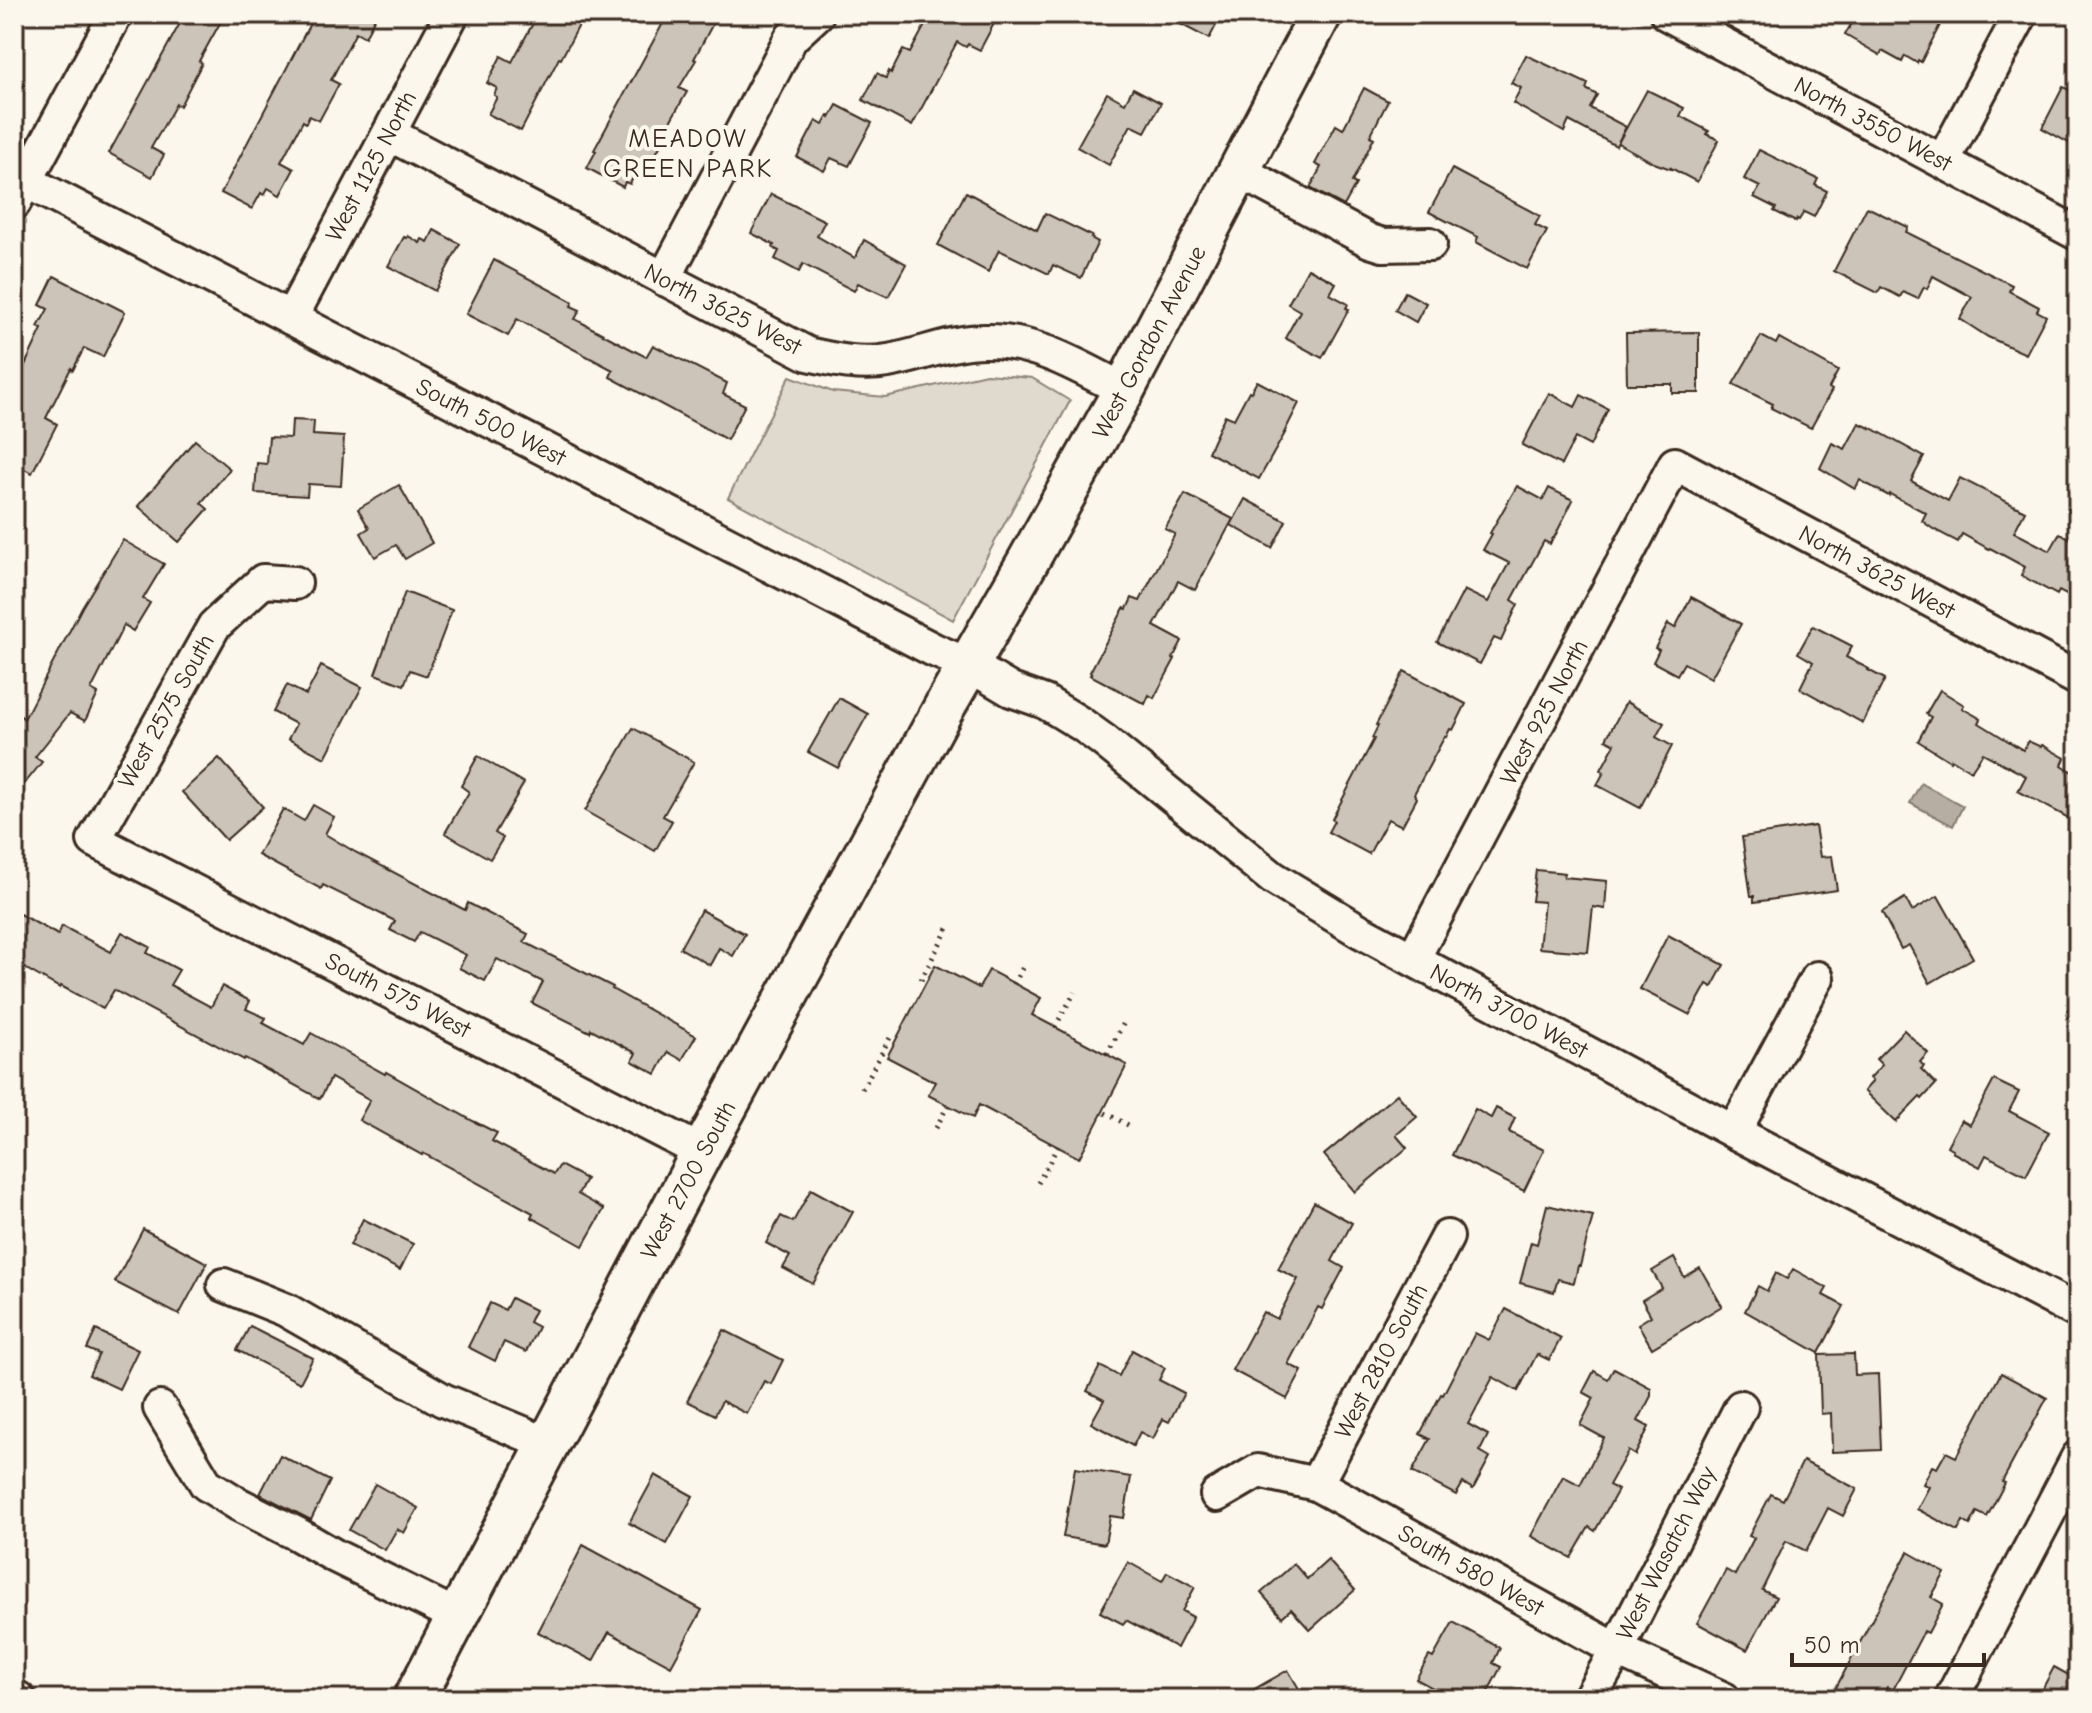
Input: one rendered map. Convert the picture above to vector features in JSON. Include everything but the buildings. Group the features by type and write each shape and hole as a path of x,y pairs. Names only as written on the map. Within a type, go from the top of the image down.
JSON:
{"main road":[{"name":"West Gordon Avenue","path":"969,665 1124,390 1321,14"},
{"name":"West 2700 South","path":"414,1699 702,1152 969,665"}],"street":[{"path":"18,186 116,14"},
{"name":"West 1125 North","path":"291,318 452,14"},
{"path":"664,279 791,38 817,14"},
{"name":"North 3550 West","path":"1667,14 2078,234"},
{"path":"1943,161 2021,14"},
{"name":"North 3625 West","path":"389,134 808,354 843,362 886,362 956,344 984,340 1014,343 1053,354 1124,390"},
{"path":"1239,171 1370,241 1383,245 1430,244"},
{"name":"South 500 West","path":"18,186 291,318 934,650 969,665"},
{"name":"North 3625 West","path":"1675,464 2078,679"},
{"name":"West 925 North","path":"1413,959 1675,464"},
{"name":"West 2575 South","path":"94,840 214,626 263,581 295,583"},
{"name":"North 3700 West","path":"969,665 1011,690 1045,702 1081,724 1273,878 1360,931 2078,1312"},
{"name":"South 575 West","path":"94,840 702,1152"},
{"path":"1734,1132 1817,978"},
{"name":"West 2810 South","path":"1316,1484 1447,1237"},
{"path":"224,1285 286,1310 443,1400 547,1446"},
{"name":"West Wasatch Way","path":"1589,1699 1741,1407"},
{"path":"160,1408 206,1484 335,1556 457,1616"},
{"path":"1951,1699 2078,1457"},
{"name":"South 580 West","path":"1217,1495 1258,1471 1316,1484 1617,1650 1724,1699"}],"path":[{"path":"921,980 949,926"},
{"path":"1014,984 1024,965"},
{"path":"1055,1027 1075,992"},
{"path":"1107,1054 1126,1019"},
{"path":"862,1089 891,1036"},
{"path":"936,1128 948,1105"},
{"path":"1105,1113 1132,1127"},
{"path":"1038,1183 1058,1146"}],"shaded area":[{"path":"986,374 1032,378 1070,401 953,620 728,498 790,376 833,392 885,397"},
{"path":"1921,783 1963,806 1953,826 1910,803"}],"district":[{"name":"MEADOW GREEN PARK","path":"688,154"}]}
